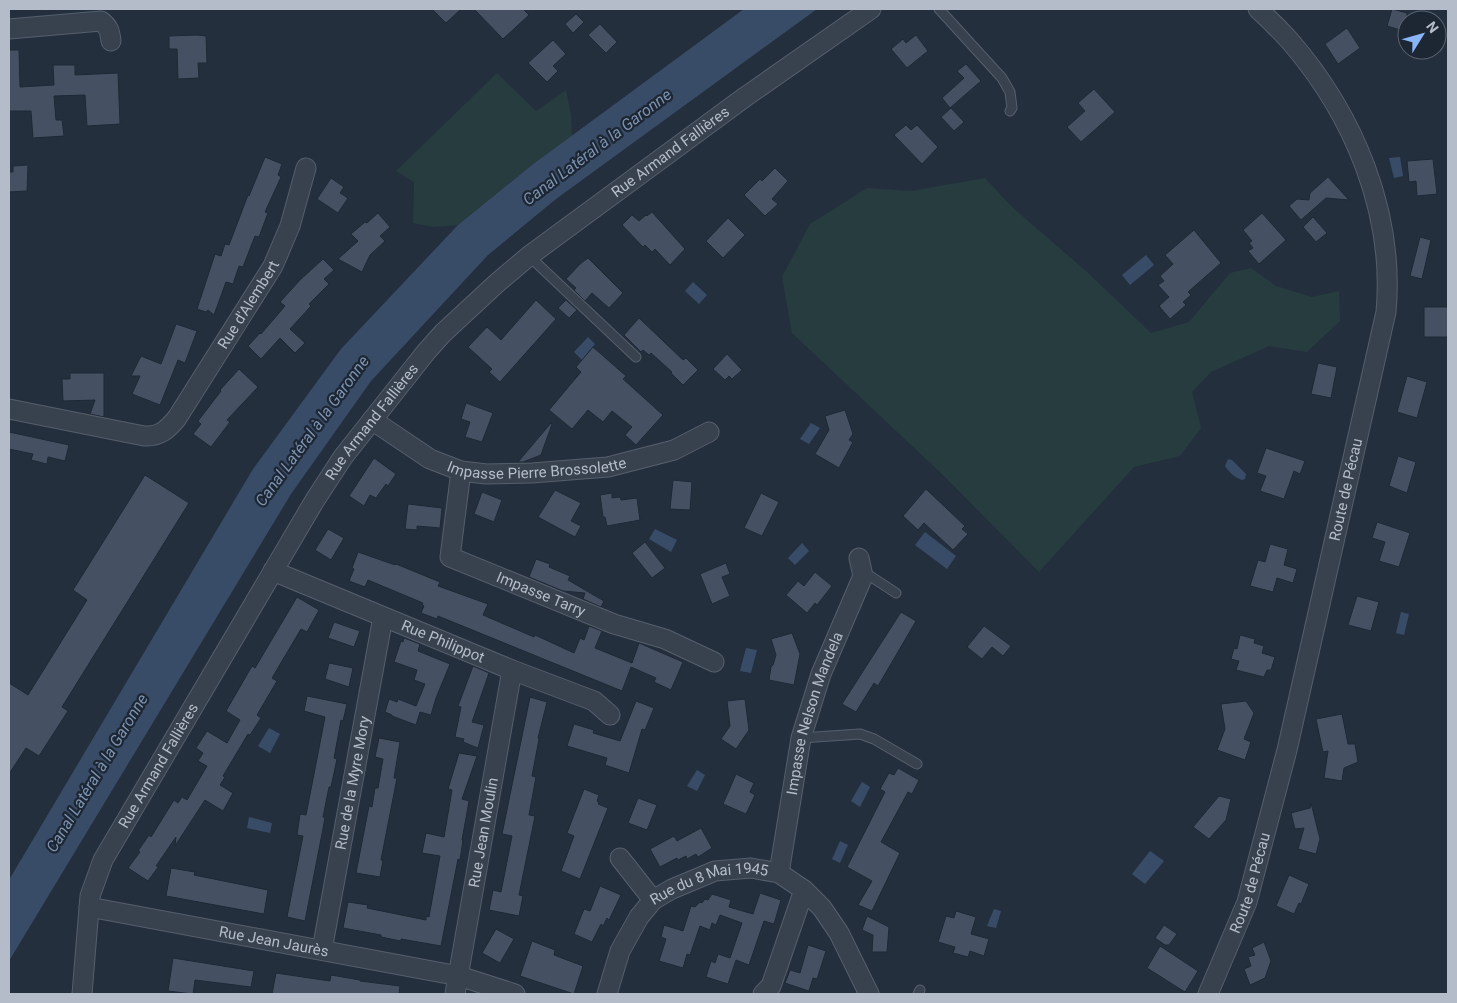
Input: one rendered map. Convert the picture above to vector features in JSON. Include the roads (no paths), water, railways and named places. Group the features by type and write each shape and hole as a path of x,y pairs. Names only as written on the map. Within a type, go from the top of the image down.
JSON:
{"street":[{"name":"Rue Armand Fallières","path":"82,994 89,907 95,879 103,860 315,500 343,457 426,352 443,333 529,256 745,97 871,9"},
{"name":"Route de Pécau","path":"1208,994 1247,902 1284,760 1382,331 1388,289 1382,225 1359,149 1329,93 1290,41 1258,9"},
{"path":"9,29 101,22 106,25 110,32 111,41"},
{"name":"Rue d'Alembert","path":"9,409 144,436 156,436 167,430 178,418 273,266 290,226 306,168"},
{"name":"Impasse Pierre Brossolette","path":"372,420 430,459 461,471 486,474 532,474 608,467 674,450 709,432"},
{"name":"Impasse Tarry","path":"461,471 450,557 614,624 665,639 714,662"},
{"name":"Impasse Nelson Mandela","path":"779,874 801,738 821,674 861,567"},
{"name":"Rue Philippot","path":"273,571 512,670 594,701 610,715"},
{"name":"Rue de la Myre Mory","path":"322,950 383,617"},
{"name":"Rue Jean Moulin","path":"455,994 512,670"},
{"path":"620,858 653,900"},
{"name":"Rue du 8 Mai 1945","path":"607,994 620,951 639,917 653,900 672,888 715,870 751,868 779,874 804,890 822,908 839,933 868,994"},
{"path":"764,994 771,986 804,890"},
{"name":"Rue Jean Jaurès","path":"89,907 459,976 515,994"}],"lane":[{"path":"940,9 1002,78 1010,92 1012,108 1010,111"},
{"path":"529,256 636,357"},
{"path":"861,567 870,576 896,593"},
{"path":"801,738 860,734 874,739 917,764"}],"water":[{"name":"Canal Latéral à la Garonne","path":"744,9 817,9 556,199 488,255 371,381 291,494 9,961 9,880 253,469 341,349 458,225 532,165"},
{"path":"1400,157 1403,176 1394,178 1389,158"},
{"path":"1146,255 1154,265 1130,285 1122,275"},
{"path":"693,282 707,295 699,304 685,291"},
{"path":"588,337 595,344 582,360 574,352"},
{"path":"811,423 820,428 809,444 800,439"},
{"path":"1228,459 1232,460 1246,474 1245,479 1237,478 1228,470 1225,466"},
{"path":"655,529 677,540 671,552 649,539"},
{"path":"925,532 956,556 947,569 915,545"},
{"path":"802,543 809,551 795,565 788,558"},
{"path":"1401,612 1409,614 1404,635 1396,633"},
{"path":"746,648 757,650 751,673 740,671"},
{"path":"269,728 280,734 270,753 258,746"},
{"path":"697,770 705,775 697,791 687,786"},
{"path":"862,782 870,787 860,807 851,801"},
{"path":"249,817 272,823 270,833 247,828"},
{"path":"840,841 848,845 840,863 832,859"},
{"path":"1150,851 1164,861 1145,884 1132,874"},
{"path":"994,909 1001,911 996,928 987,926"}]}
